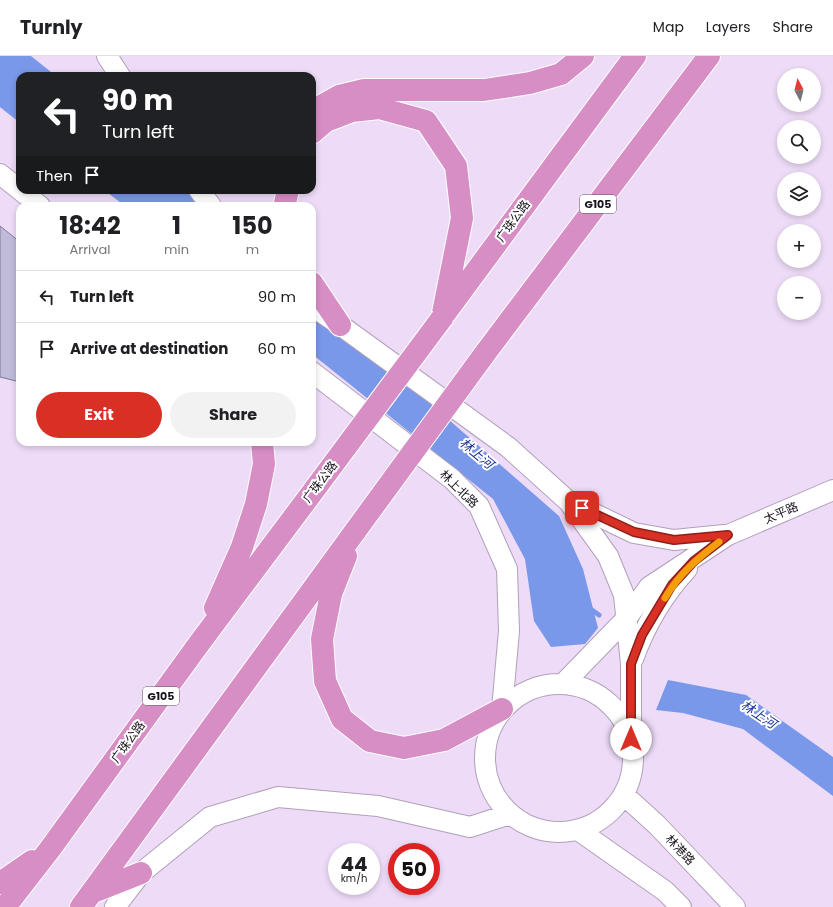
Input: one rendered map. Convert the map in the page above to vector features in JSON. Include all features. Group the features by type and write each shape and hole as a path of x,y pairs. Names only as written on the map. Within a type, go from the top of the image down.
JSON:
{"highway":[{"path":"561,74 574,56"},
{"path":"316,109 339,96 364,90 484,90 530,83 561,74 583,56"},
{"name":"广珠公路","path":"5,907 50,849 198,645 635,56"},
{"name":"G105","path":"90,902 356,530 486,352 709,56"},
{"path":"316,130 326,121 352,111 379,108 426,121 456,166 462,218 442,318"},
{"path":"316,289 340,325"},
{"path":"198,645 242,547 256,504 264,464 262,446"},
{"path":"356,530 331,594 322,639 325,681 342,719 370,741 404,748 444,740 502,710"},
{"path":"0,883 50,849"},
{"path":"90,902 141,873"}],"main road":[{"path":"107,56 117,72"},
{"path":"0,174 16,187"},
{"path":"25,194 35,202"},
{"path":"316,309 508,447 569,502 608,556 624,595 631,664 631,739 634,758 631,777 624,795 612,810 597,822 578,830 554,832 530,827 510,814 495,796 486,775 485,752 490,729 502,710 519,695 540,686 563,684 581,687 598,695 613,707 624,722 631,739"},
{"name":"林上北路","path":"316,375 452,479 479,506 507,569 509,631 502,710"},
{"name":"太平路","path":"728,535 833,490"},
{"path":"569,502 634,532 674,540 728,535"},
{"path":"563,684 627,618 649,586 728,535"},
{"path":"631,664 642,635 672,585 694,561 728,535"},
{"name":"林港路","path":"624,795 657,825 735,907"},
{"path":"115,907 141,873 210,817 278,797 378,806 470,827 510,814"},
{"path":"578,830 665,891 681,907"}],"water":[{"path":"0,56 31,56 51,72 16,72 16,120 0,107"},
{"path":"109,194 190,194 200,202 120,202"},
{"path":"316,303 559,516 583,569 598,628 585,644 551,647 534,621 525,559 493,499 316,357"},
{"path":"668,680 746,695 833,757 833,796 743,729 683,713 656,710"}],"building":[{"path":"0,226 16,239 16,381 0,377"}],"waterway":[{"name":"林上河","path":"589,608 599,615"}],"slow traffic":[{"path":"665,598 672,585 694,561 719,542"}],"route":[{"path":"582,508 634,532 674,540 728,535 694,561 672,585 642,635 631,664 631,739"}]}
